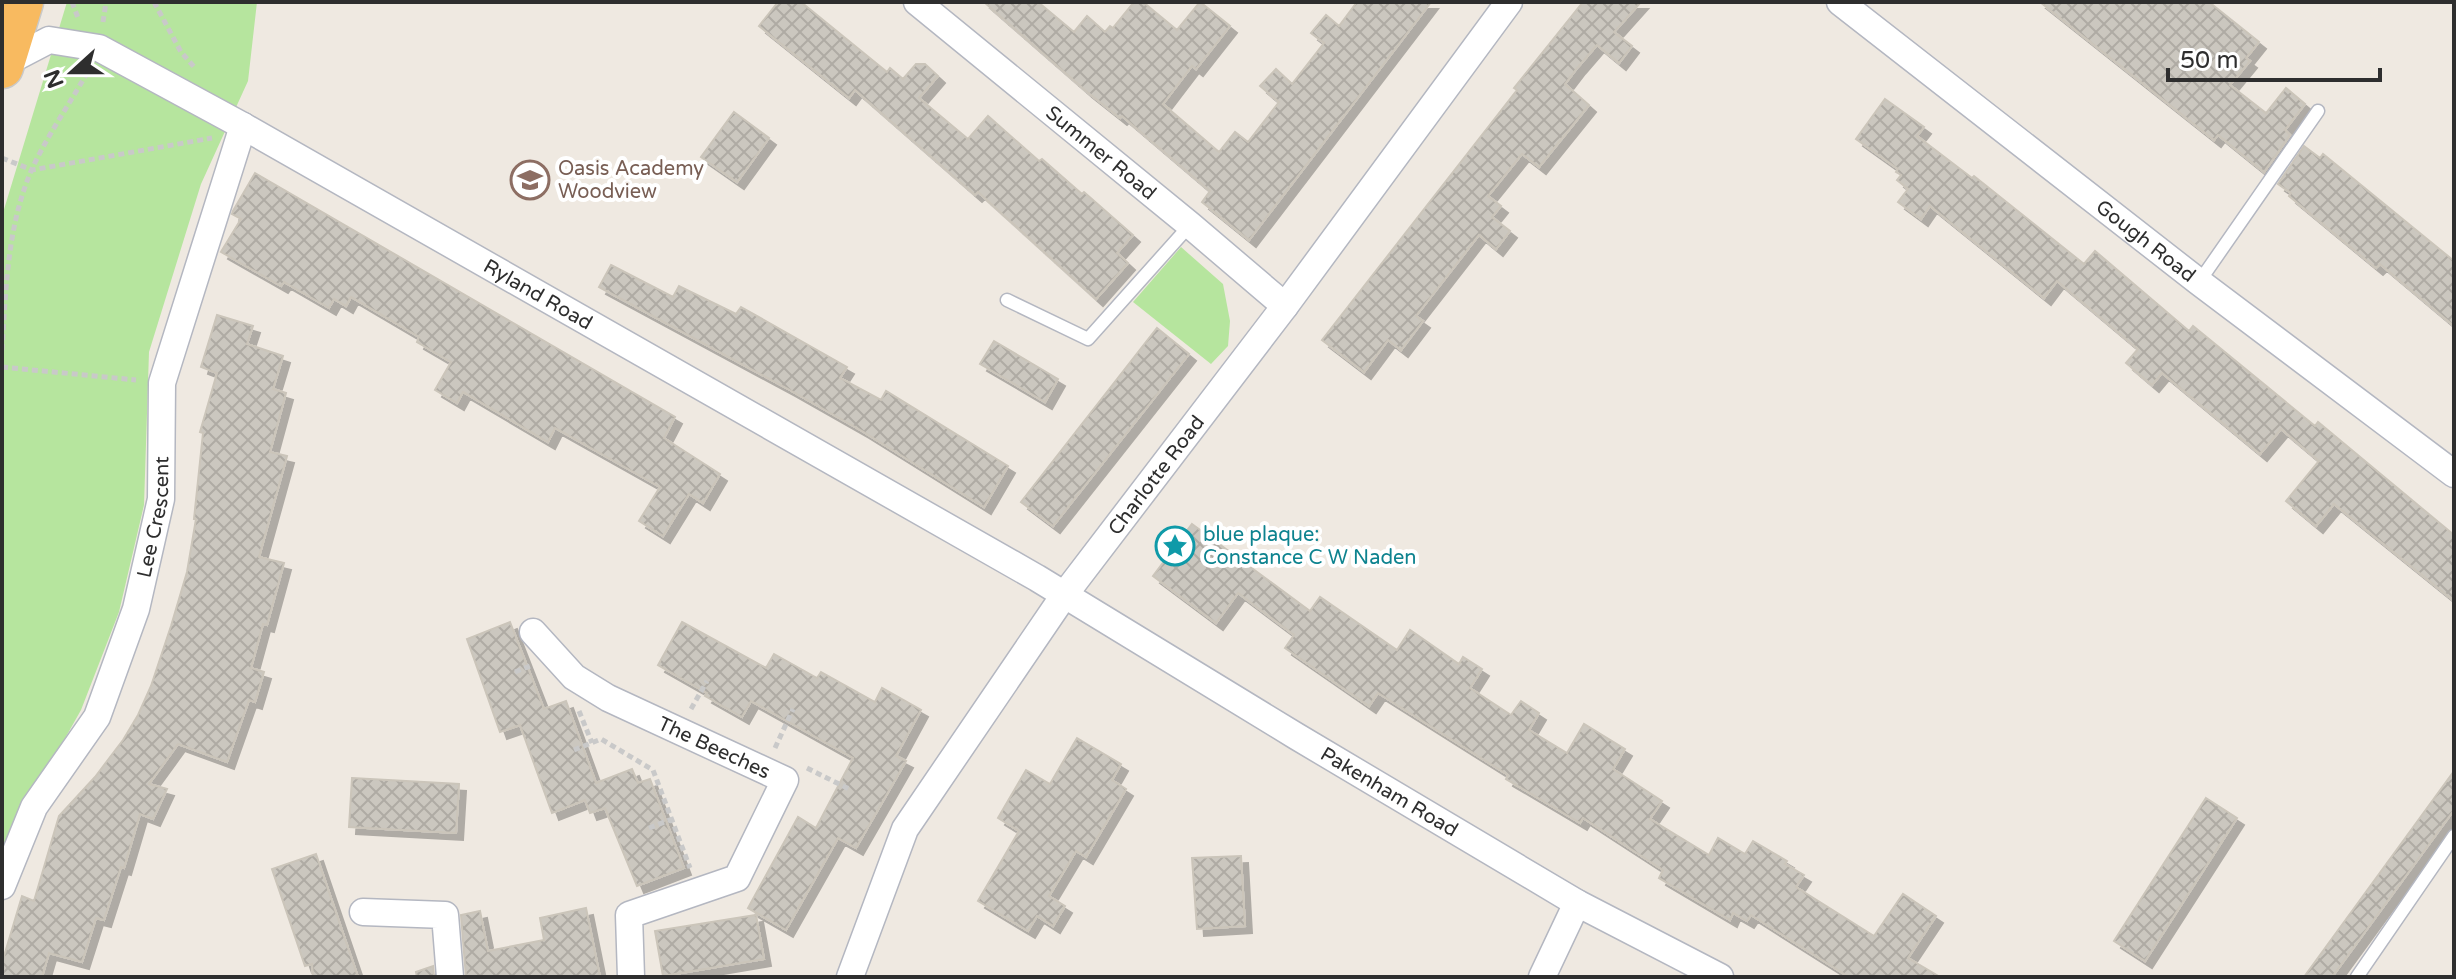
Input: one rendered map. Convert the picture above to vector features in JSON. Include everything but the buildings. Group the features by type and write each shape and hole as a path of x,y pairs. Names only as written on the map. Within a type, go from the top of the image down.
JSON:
{"highway":[{"path":"3,66 22,2"}],"street":[{"name":"Charlotte Road","path":"850,977 905,829 1065,594 1285,306 1509,2"},
{"name":"Gough Road","path":"1840,2 2199,282 2454,474"},
{"name":"Summer Road","path":"919,3 1285,306"},
{"name":"Ryland Road","path":"3,66 49,40 99,48 243,126 1065,594"},
{"name":"Lee Crescent","path":"2,886 34,807 97,717 136,609 161,499 162,383 243,126"},
{"name":"Pakenham Road","path":"1065,594 1577,903 1720,977"},
{"name":"The Beeches","path":"533,632 574,677 608,698 775,775 737,878 629,915 631,977"},
{"path":"1542,977 1577,903"},
{"path":"363,912 445,915 450,977"}],"lane":[{"path":"2199,282 2318,111"},
{"path":"1007,300 1088,339 1190,225"},
{"path":"2357,977 2454,836"}],"path":[{"path":"154,2 181,52 199,73"},
{"path":"2,350 10,243 32,170 99,48"},
{"path":"2,158 32,170 216,138 243,126"},
{"path":"2,367 162,383"},
{"path":"775,775 793,709"},
{"path":"574,750 601,739 653,770 699,891"},
{"path":"775,775 801,765 849,789"},
{"path":"649,828 672,819"}],"green space":[{"path":"67,2 257,2 248,81 201,184 149,352 144,505 119,612 81,710 2,850 2,216"},
{"path":"1181,247 1223,284 1230,321 1228,346 1211,364 1133,302"}],"place":[{"name":"Oasis Academy Woodview","path":"530,180"},
{"name":"blue plaque: Constance C W Naden","path":"1175,546"}]}
